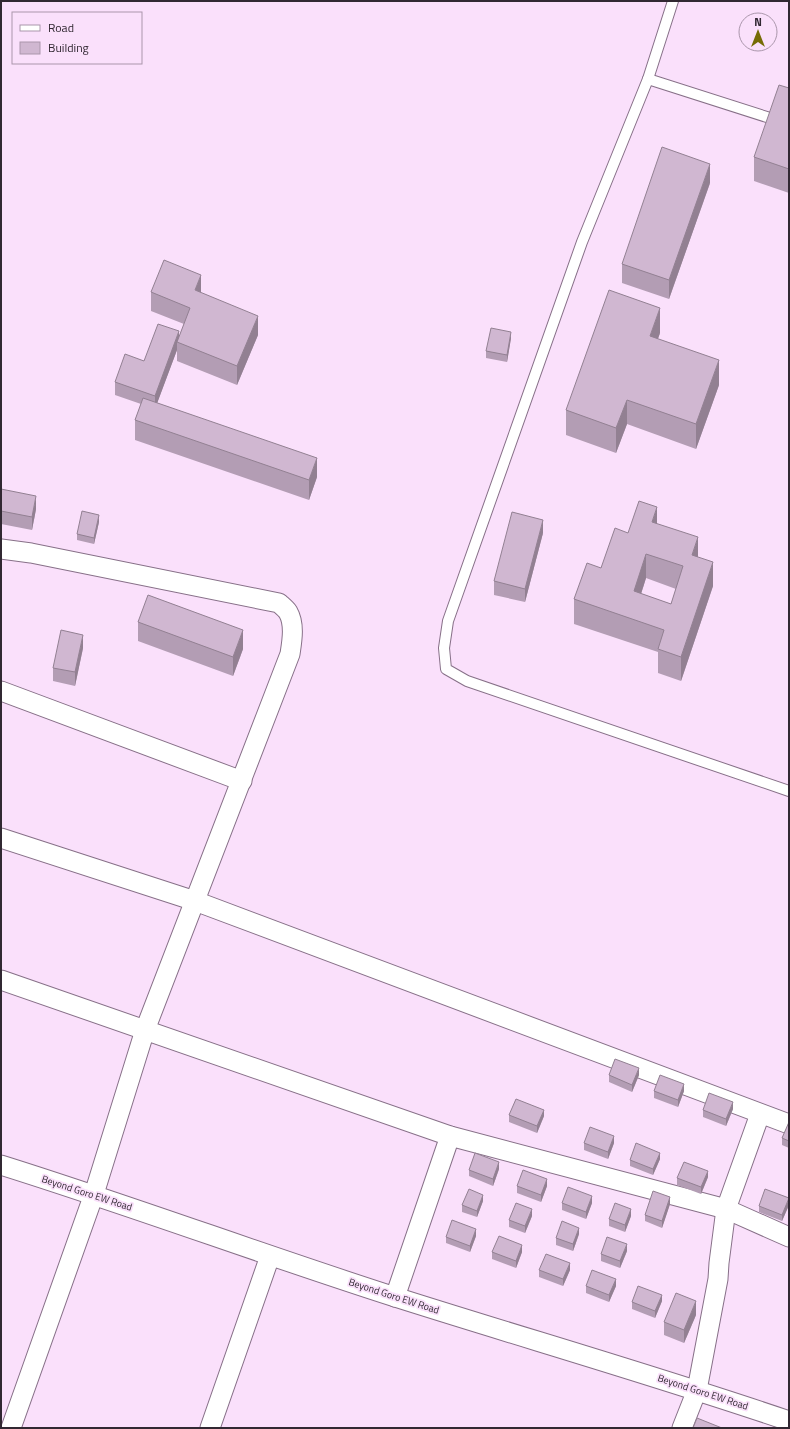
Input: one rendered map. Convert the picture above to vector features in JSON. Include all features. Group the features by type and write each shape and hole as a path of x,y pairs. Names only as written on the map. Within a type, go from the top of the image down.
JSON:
{"street":[{"path":"1,549 31,553 279,603 288,611 293,637 290,654 146,1030 94,1194 10,1428"},
{"path":"1,691 242,781"},
{"path":"1,838 195,901 789,1124"},
{"path":"1,980 450,1136 726,1209 789,1237"},
{"path":"682,1428 698,1390 718,1279 726,1209 760,1114"},
{"path":"395,1297 450,1136"},
{"name":"Beyond Goro EW Road","path":"1,1165 94,1194 270,1256 395,1297 698,1390 789,1421"},
{"path":"210,1428 270,1256"}],"lane":[{"path":"673,1 648,79 582,242 448,621 444,648 446,669 467,681 789,791"},
{"path":"648,79 770,118"}],"building":[{"path":"779,85 789,88 789,169 754,157"},
{"path":"662,147 710,164 669,280 622,264"},
{"path":"164,260 201,275 195,290 258,316 237,366 177,342 190,308 151,292"},
{"path":"609,290 660,308 650,336 719,360 696,424 627,400 616,428 566,410"},
{"path":"158,324 179,331 155,396 115,382 125,354 144,361"},
{"path":"491,328 511,332 507,355 486,351"},
{"path":"143,398 317,458 309,480 135,420"},
{"path":"1,489 36,496 32,517 1,511"},
{"path":"639,501 657,507 652,522 698,537 692,555 713,562 681,657 658,649 664,630 574,599 587,563 601,568 615,528 628,533","holes":["646,554 683,566 671,604 634,591"]},
{"path":"82,511 99,515 94,538 77,534"},
{"path":"512,512 543,520 525,589 494,581"},
{"path":"148,595 243,630 233,657 138,622"},
{"path":"61,630 83,635 75,672 53,668"},
{"path":"615,1059 639,1068 632,1085 609,1075"},
{"path":"660,1075 684,1084 678,1100 654,1091"},
{"path":"709,1093 733,1102 726,1119 703,1110"},
{"path":"516,1099 544,1110 537,1126 509,1115"},
{"path":"789,1122 789,1141 782,1138"},
{"path":"590,1127 614,1136 608,1152 584,1143"},
{"path":"636,1143 660,1153 653,1169 630,1160"},
{"path":"475,1153 499,1162 493,1179 469,1170"},
{"path":"684,1162 708,1171 701,1187 677,1178"},
{"path":"523,1170 547,1179 541,1195 517,1186"},
{"path":"568,1187 592,1196 586,1212 562,1203"},
{"path":"469,1189 483,1195 477,1211 462,1205"},
{"path":"765,1189 789,1198 782,1215 759,1206"},
{"path":"653,1191 670,1197 662,1221 645,1215"},
{"path":"516,1203 532,1209 525,1226 509,1220"},
{"path":"615,1203 631,1209 625,1225 609,1219"},
{"path":"452,1220 476,1229 470,1246 446,1237"},
{"path":"562,1221 579,1228 573,1244 556,1238"},
{"path":"499,1236 522,1245 516,1261 492,1252"},
{"path":"607,1237 627,1244 620,1261 601,1254"},
{"path":"546,1254 570,1263 563,1279 539,1270"},
{"path":"592,1270 616,1279 609,1295 586,1286"},
{"path":"638,1286 662,1295 655,1311 632,1302"},
{"path":"676,1293 696,1301 684,1330 664,1322"},
{"path":"697,1418 722,1428 693,1428"}]}
